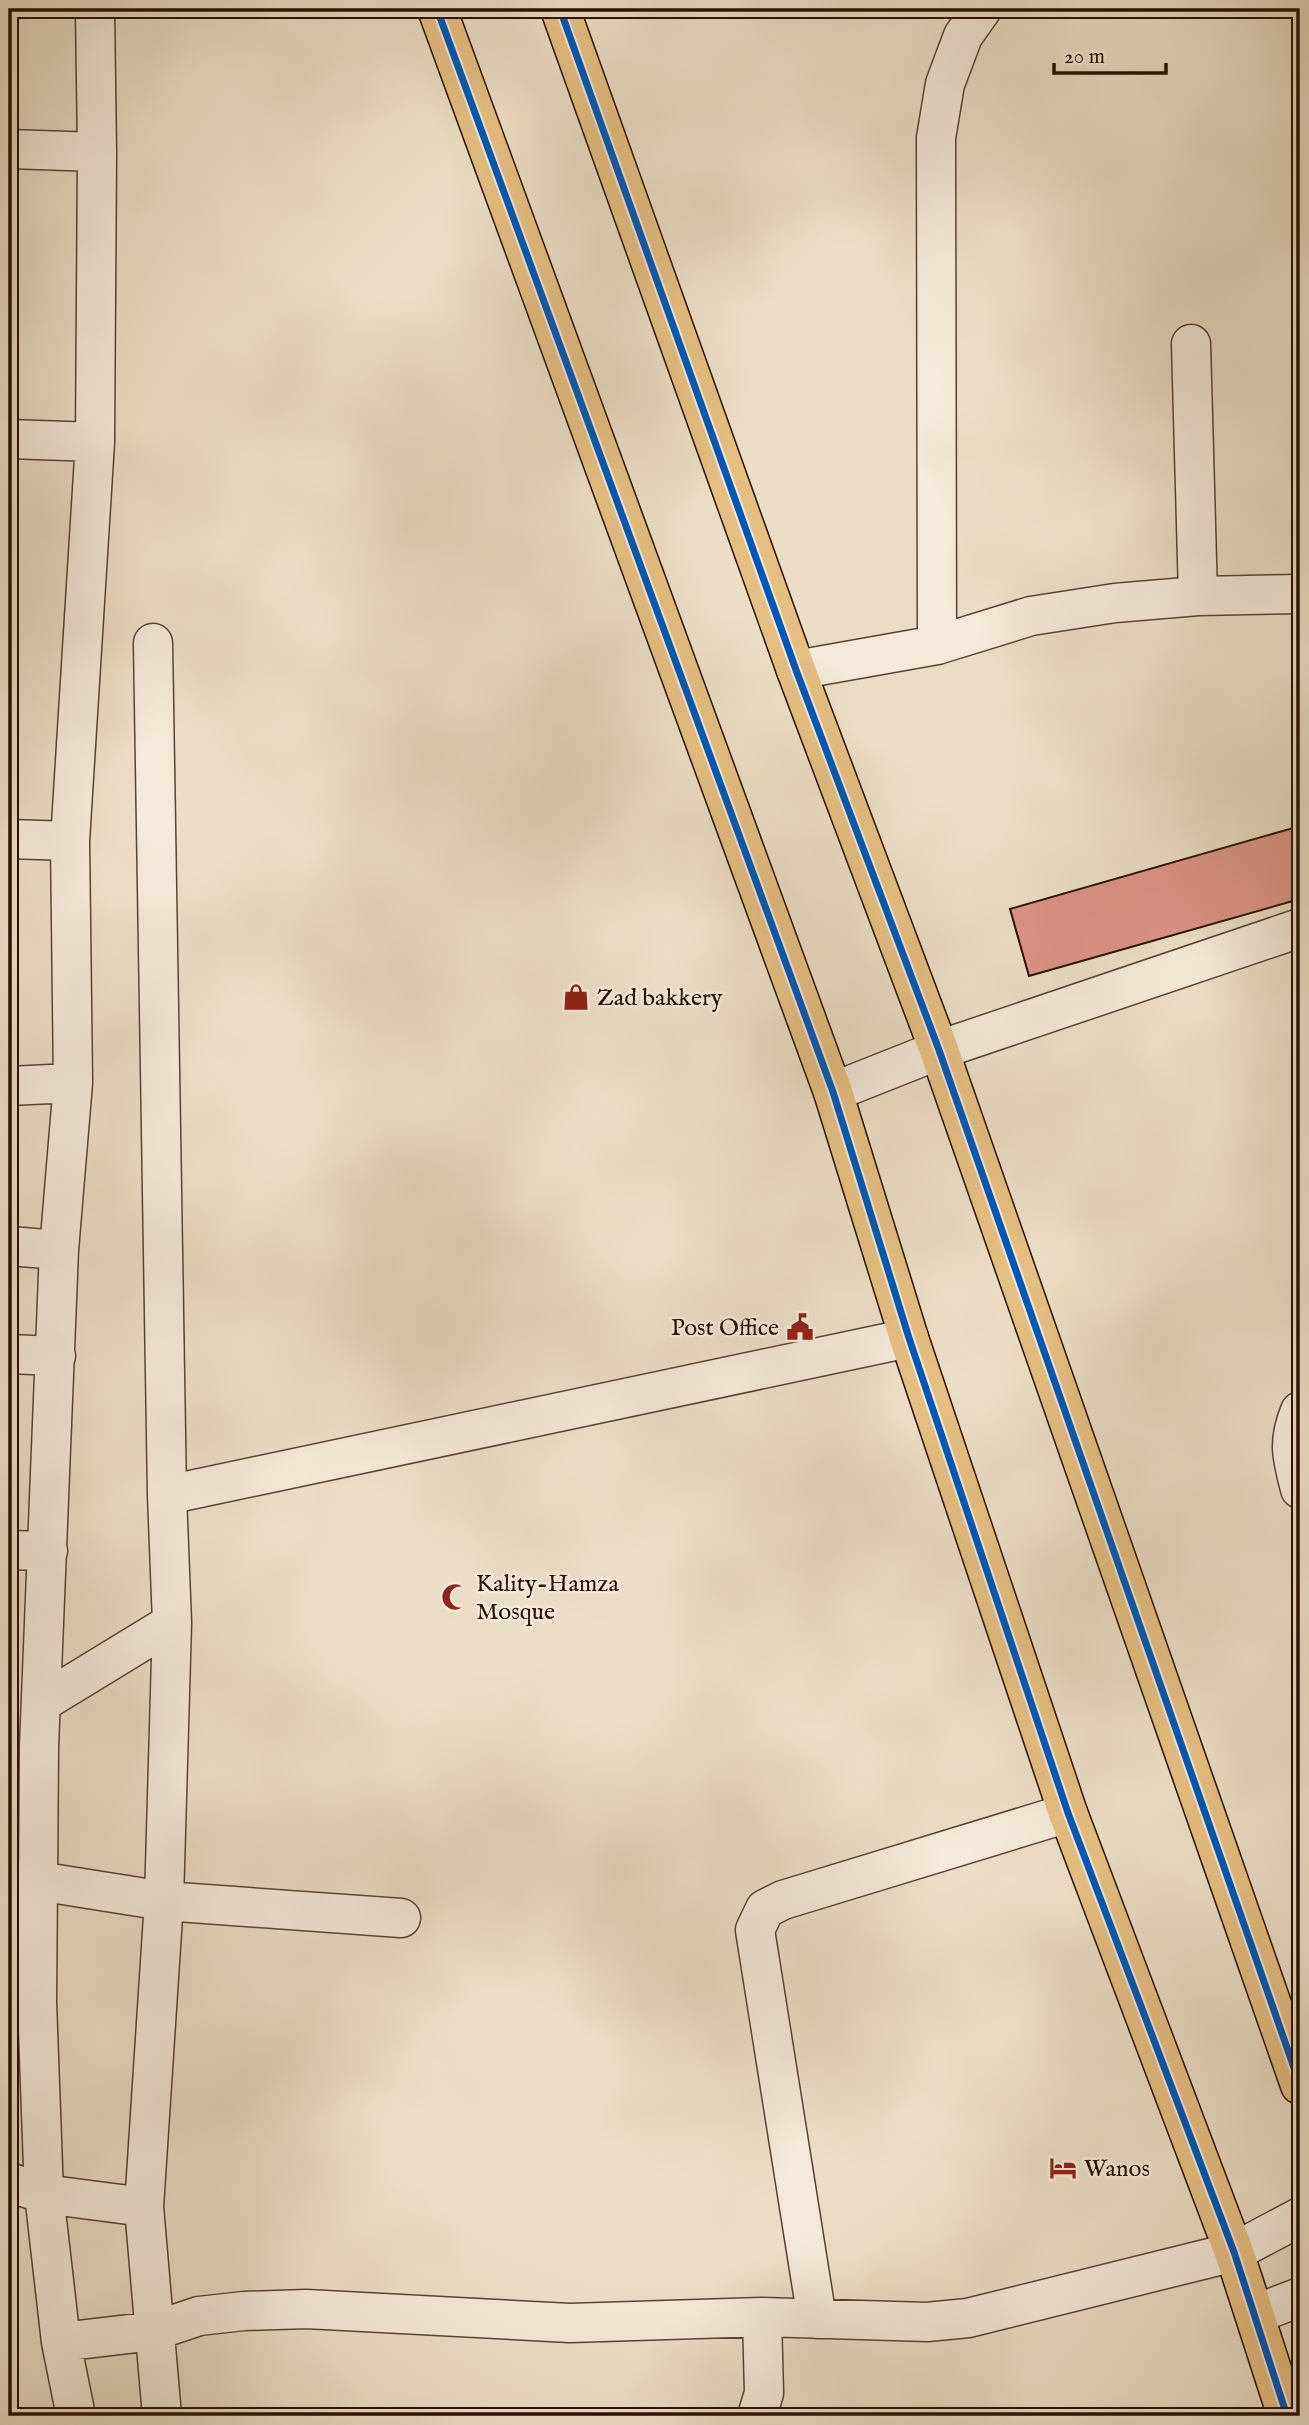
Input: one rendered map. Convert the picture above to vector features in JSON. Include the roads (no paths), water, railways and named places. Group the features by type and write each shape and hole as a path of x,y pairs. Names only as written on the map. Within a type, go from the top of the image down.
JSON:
{"main road":[{"path":"437,9 833,1091 909,1338 1068,1813 1234,2252 1287,2416"},
{"path":"560,9 796,670 939,1051 1300,2085"}],"street":[{"path":"76,2416 26,2188 37,2001 23,1882 24,1746 41,1703 60,1250 73,1083 70,841 95,442 95,9"},
{"path":"937,645 936,138 945,85 962,36 982,9"},
{"path":"9,149 97,152"},
{"path":"1191,344 1198,596"},
{"path":"9,439 95,442"},
{"path":"796,670 937,645 1031,616 1115,603 1198,596 1300,594"},
{"path":"153,643 167,1495 172,1623 164,1901 144,2207 162,2416"},
{"path":"9,839 70,841"},
{"path":"833,1091 939,1051 1300,928"},
{"path":"9,1086 73,1083"},
{"path":"9,1246 60,1250"},
{"path":"167,1495 909,1338"},
{"path":"9,1354 56,1356"},
{"path":"1300,1411 1292,1430 1292,1457 1300,1489"},
{"path":"9,1549 48,1550"},
{"path":"41,1703 172,1623"},
{"path":"817,2319 755,1930 765,1909 783,1899 1068,1813"},
{"path":"23,1882 164,1901 401,1918"},
{"path":"26,2188 144,2207"},
{"path":"61,2342 154,2331 199,2316 306,2309 570,2323 762,2317 927,2322 968,2318 1234,2252 1300,2217"},
{"path":"1256,2314 1300,2297"},
{"path":"757,2416 764,2393 762,2317"}],"place":[{"name":"Zad bakkery","path":"576,997"},
{"name":"Post Office","path":"800,1327"},
{"name":"Kality-Hamza Mosque","path":"455,1597"},
{"name":"Wanos","path":"1063,2168"}]}
